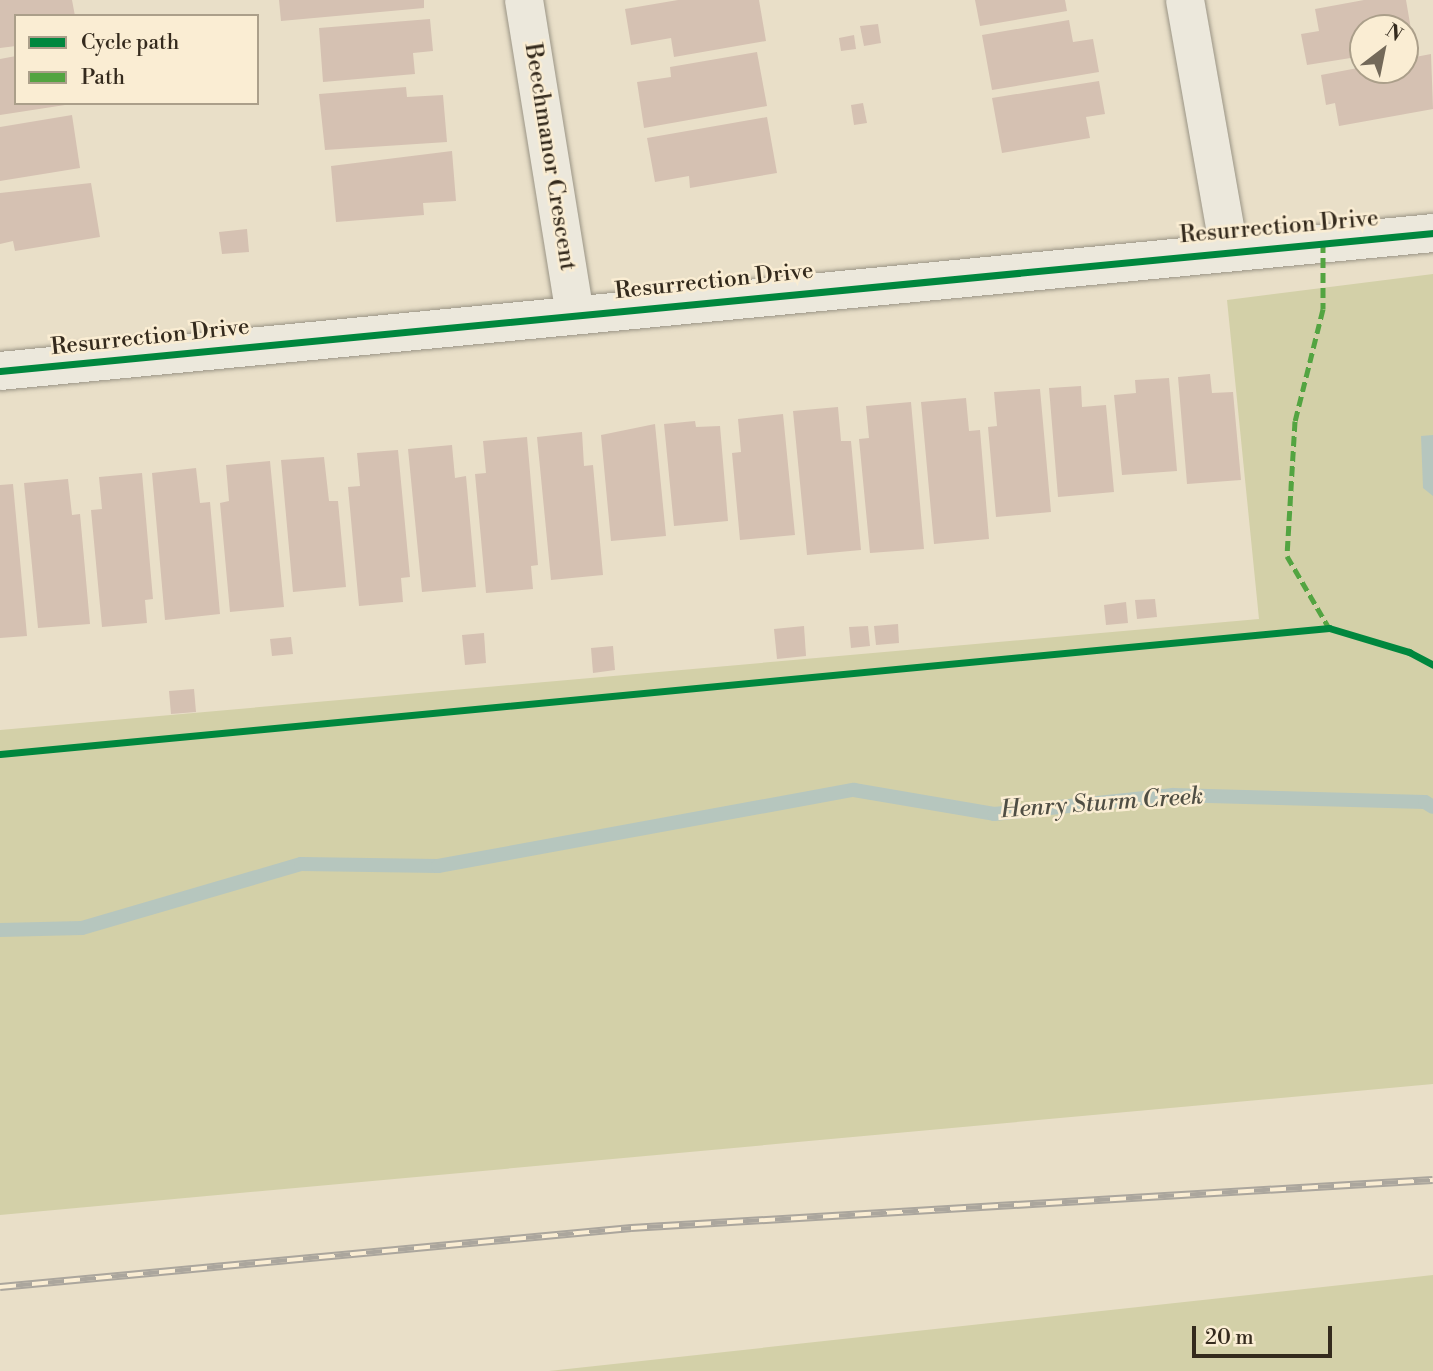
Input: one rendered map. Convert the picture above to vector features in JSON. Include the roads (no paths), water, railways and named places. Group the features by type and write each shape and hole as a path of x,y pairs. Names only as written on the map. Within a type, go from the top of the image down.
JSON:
{"street":[{"name":"Beechmanor Crescent","path":"524,0 575,314"},
{"path":"1185,0 1229,249"},
{"name":"Resurrection Drive","path":"0,371 1229,249 1433,233"}],"waterway":[{"name":"Henry Sturm Creek","path":"0,930 82,928 301,864 438,866 854,790 994,814 1173,795 1425,802 1433,807"}],"railway":[{"path":"0,1287 631,1228 1433,1180"}]}
